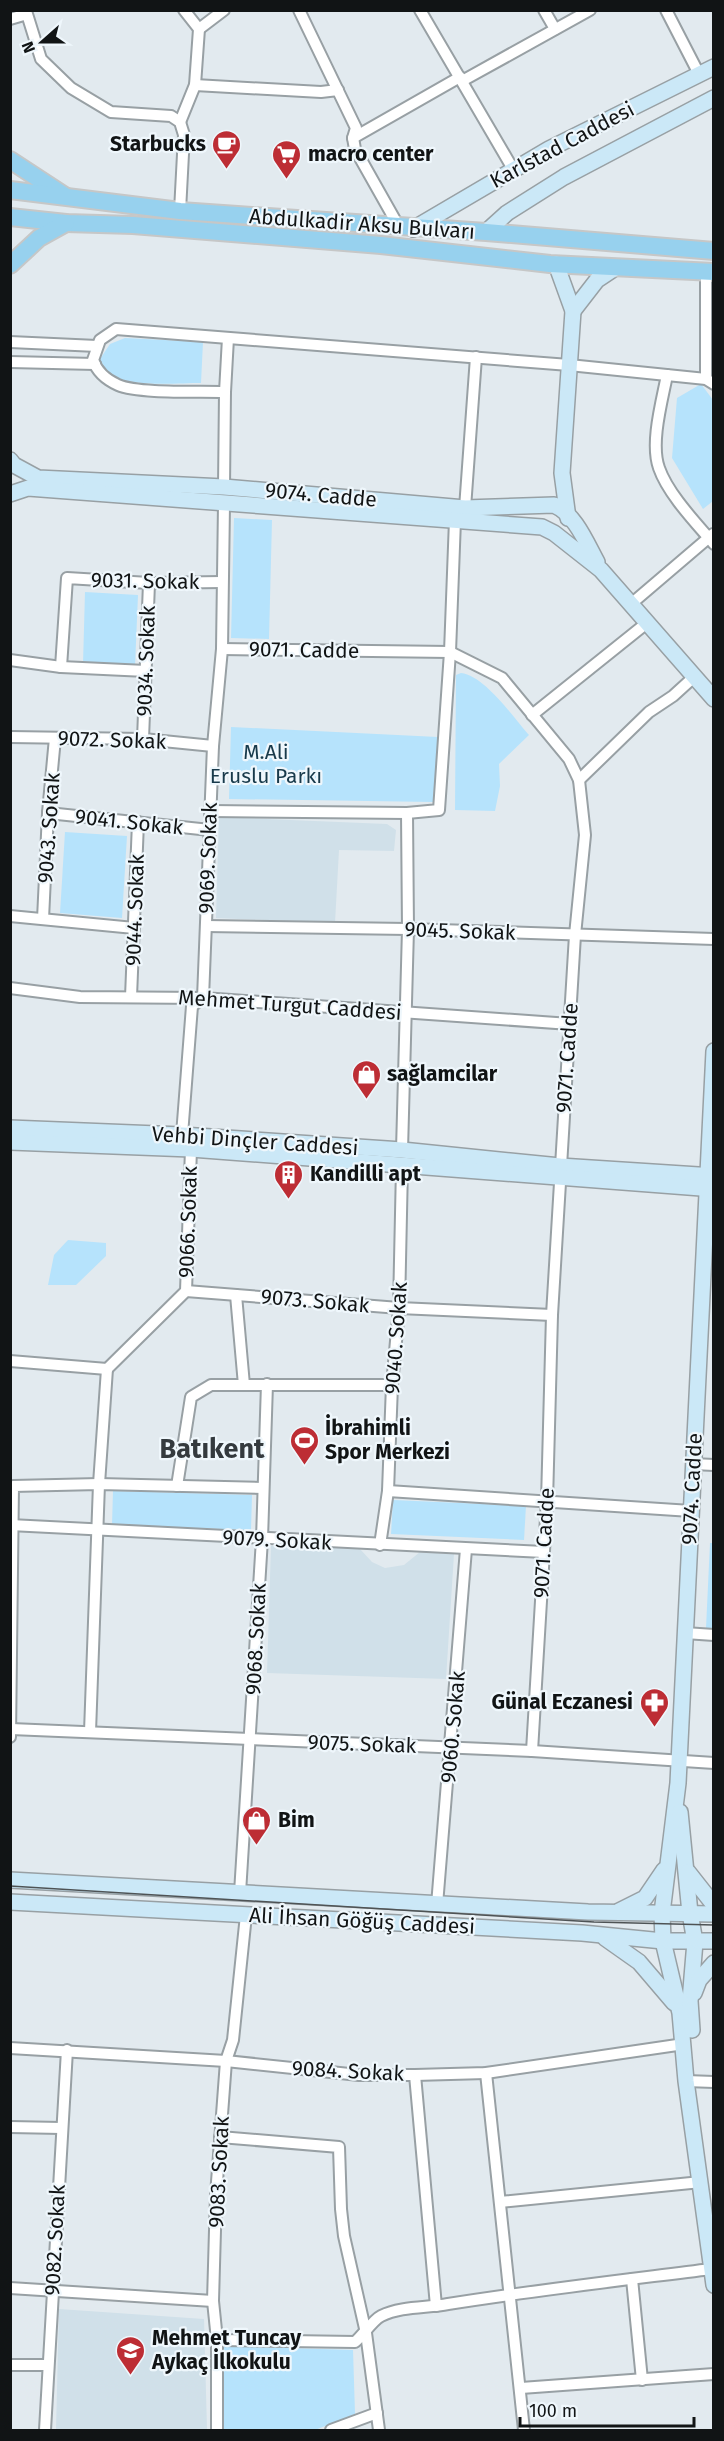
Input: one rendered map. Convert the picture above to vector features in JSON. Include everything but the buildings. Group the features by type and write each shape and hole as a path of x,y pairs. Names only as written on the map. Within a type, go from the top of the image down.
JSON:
{"main road":[{"path":"10,160 69,198"},
{"name":"Abdulkadir Aksu Bulvarı","path":"10,190 180,211 486,232 714,251"},
{"name":"Abdulkadir Aksu Bulvarı","path":"10,217 381,245 556,264 710,272"},
{"path":"10,265 39,238 66,223"}],"street":[{"path":"180,211 184,135 180,122 195,85 199,29 184,10"},
{"path":"199,29 224,10"},
{"path":"299,10 356,128 353,138 355,149 406,228"},
{"path":"420,10 513,169"},
{"path":"544,10 555,29"},
{"path":"353,138 590,10"},
{"path":"666,10 699,74"},
{"path":"10,20 27,12 41,59 71,88 111,112 171,116 180,122"},
{"name":"Karlstad Caddesi","path":"406,228 549,148 714,66"},
{"path":"195,85 321,92 338,90"},
{"name":"Karlstad Caddesi","path":"486,232 507,213 564,177 714,98"},
{"path":"548,530 566,526 567,514 562,473 573,311 556,264"},
{"path":"573,311 597,280 615,268"},
{"path":"225,392 120,386 105,377 95,364 93,360 97,346 100,340 116,329 569,364 710,382 710,272"},
{"path":"224,487 228,338"},
{"path":"10,342 97,346"},
{"path":"210,811 407,813 440,810 460,514 476,357"},
{"path":"10,362 95,364"},
{"path":"631,603 712,539 666,484 658,466 656,439 667,375"},
{"name":"9074. Cadde","path":"10,460 14,465 38,477 224,487 460,514 548,530"},
{"path":"562,473 540,515 548,530 601,570 714,699"},
{"name":"9074. Cadde","path":"10,494 28,488 224,504 460,514 545,504"},
{"name":"9069. Sokak","path":"182,1135 192,1006 203,998 213,746 222,649 224,504"},
{"path":"545,504 563,509 579,530 601,570"},
{"name":"9031. Sokak","path":"60,667 68,578 149,583 222,582"},
{"name":"9034. Sokak","path":"143,739 149,583"},
{"path":"532,715 648,622"},
{"name":"9071. Cadde","path":"222,649 450,652 502,678 568,759 579,780 585,835 575,935 560,1172 552,1315 547,1501 532,1751"},
{"path":"10,660 60,667 146,671"},
{"path":"579,780 649,712 695,676"},
{"name":"9072. Sokak","path":"10,737 143,739 213,746"},
{"name":"9043. Sokak","path":"43,920 48,813 56,738"},
{"name":"9041. Sokak","path":"48,813 210,830"},
{"path":"402,1150 408,929 407,813"},
{"name":"9044. Sokak","path":"131,997 138,822"},
{"path":"10,916 134,928"},
{"name":"9045. Sokak","path":"206,926 408,929 714,939"},
{"name":"Mehmet Turgut Caddesi","path":"10,988 80,997 203,998 570,1024"},
{"name":"9074. Cadde","path":"678,1782 693,1464 707,1321 714,1051"},
{"name":"Vehbi Dinçler Caddesi","path":"14,1127 182,1135 402,1150 560,1172"},
{"path":"10,1142 191,1149 402,1167 560,1172 710,1182"},
{"name":"9066. Sokak","path":"106,1369 186,1291 191,1149"},
{"name":"9040. Sokak","path":"380,1545 388,1491 392,1385 399,1308 402,1167"},
{"name":"9073. Sokak","path":"186,1291 399,1308 552,1315"},
{"path":"236,1295 244,1385"},
{"path":"10,1361 106,1369 99,1484 90,1732"},
{"name":"9068. Sokak","path":"240,1893 262,1539 267,1384"},
{"path":"177,1486 191,1397 211,1385 392,1385"},
{"path":"693,1464 714,1465"},
{"path":"10,1737 13,1486 99,1484 263,1488"},
{"path":"388,1491 691,1511"},
{"name":"9079. Sokak","path":"11,1525 544,1552"},
{"name":"9060. Sokak","path":"437,1905 466,1549"},
{"path":"685,1633 714,1635"},
{"name":"9075. Sokak","path":"11,1729 451,1747 714,1763"},
{"path":"217,2340 355,2342 380,2317 414,2307 436,2306 509,2294 632,2279 712,2277 700,2182 685,2007 663,1941 662,1913 678,1782"},
{"path":"678,1782 690,1913 695,1942 685,2007 683,2040 714,2208"},
{"path":"615,1913 645,1898 668,1862"},
{"path":"686,1869 700,1891 714,1905"},
{"name":"Ali İhsan Göğüş Caddesi","path":"10,1880 437,1905 615,1913 714,1914"},
{"name":"Ali İhsan Göğüş Caddesi","path":"10,1902 600,1935 663,1941 714,1941"},
{"name":"9083. Sokak","path":"217,2430 217,2340 213,2301 220,2137 226,2061 233,2040 246,1915"},
{"path":"600,1935 621,1947 639,1962 668,1994 685,2007"},
{"path":"685,2007 699,1980 714,1963"},
{"name":"9084. Sokak","path":"10,2048 226,2061 359,2075 415,2075 486,2073 683,2040"},
{"name":"9082. Sokak","path":"45,2430 67,2050"},
{"path":"486,2073 524,2430"},
{"path":"415,2075 436,2306"},
{"path":"691,2081 714,2082"},
{"path":"10,2127 61,2128"},
{"path":"220,2137 339,2147 344,2236 366,2333 379,2430"},
{"path":"500,2202 700,2182"},
{"path":"632,2279 642,2380"},
{"path":"10,2288 213,2301"},
{"path":"10,2365 48,2365"},
{"path":"521,2388 714,2374"},
{"path":"331,2430 377,2413"}],"shaded area":[{"path":"219,817 387,824 396,830 394,851 339,850 335,923 216,918"},
{"path":"271,1546 359,1548 372,1562 385,1568 404,1565 420,1552 454,1554 446,1679 267,1673"},
{"name":"Mehmet Tuncay Aykaç İlkokulu","path":"59,2309 204,2319 207,2430 56,2430"}],"green space":[{"path":"125,338 203,342 201,383 145,383 112,376 100,359 110,344"},
{"path":"701,384 713,400 713,501 703,509 672,458 677,398"},
{"path":"234,518 272,520 269,639 231,638"},
{"path":"85,592 138,595 135,666 83,664"},
{"path":"461,673 480,681 489,689 529,735 499,764 500,786 495,811 455,810 456,675"},
{"name":"M.Ali Eruslu Parkı","path":"231,727 438,737 433,802 229,799"},
{"path":"65,832 127,836 122,918 60,913"},
{"path":"68,1240 106,1243 106,1256 76,1285 48,1285 54,1255"},
{"path":"113,1491 252,1495 251,1530 112,1525"},
{"path":"393,1500 526,1506 524,1540 391,1534"},
{"path":"710,1543 714,1543 713,1628 706,1628"},
{"path":"222,2346 353,2350 355,2414 315,2430 223,2430"}],"tram line":[{"path":"10,1886 594,1922 714,1925"}],"place":[{"name":"Starbucks","path":"227,170"},
{"name":"macro center","path":"287,180"},
{"name":"sağlamcilar","path":"366,1100"},
{"name":"Kandilli apt","path":"289,1200"},
{"name":"İbrahimli Spor Merkezi","path":"304,1466"},
{"name":"Günal Eczanesi","path":"654,1728"},
{"name":"Bim","path":"257,1846"},
{"name":"Mehmet Tuncay Aykaç İlkokulu","path":"131,2376"}],"district":[{"name":"Batıkent","path":"212,1449"}]}
